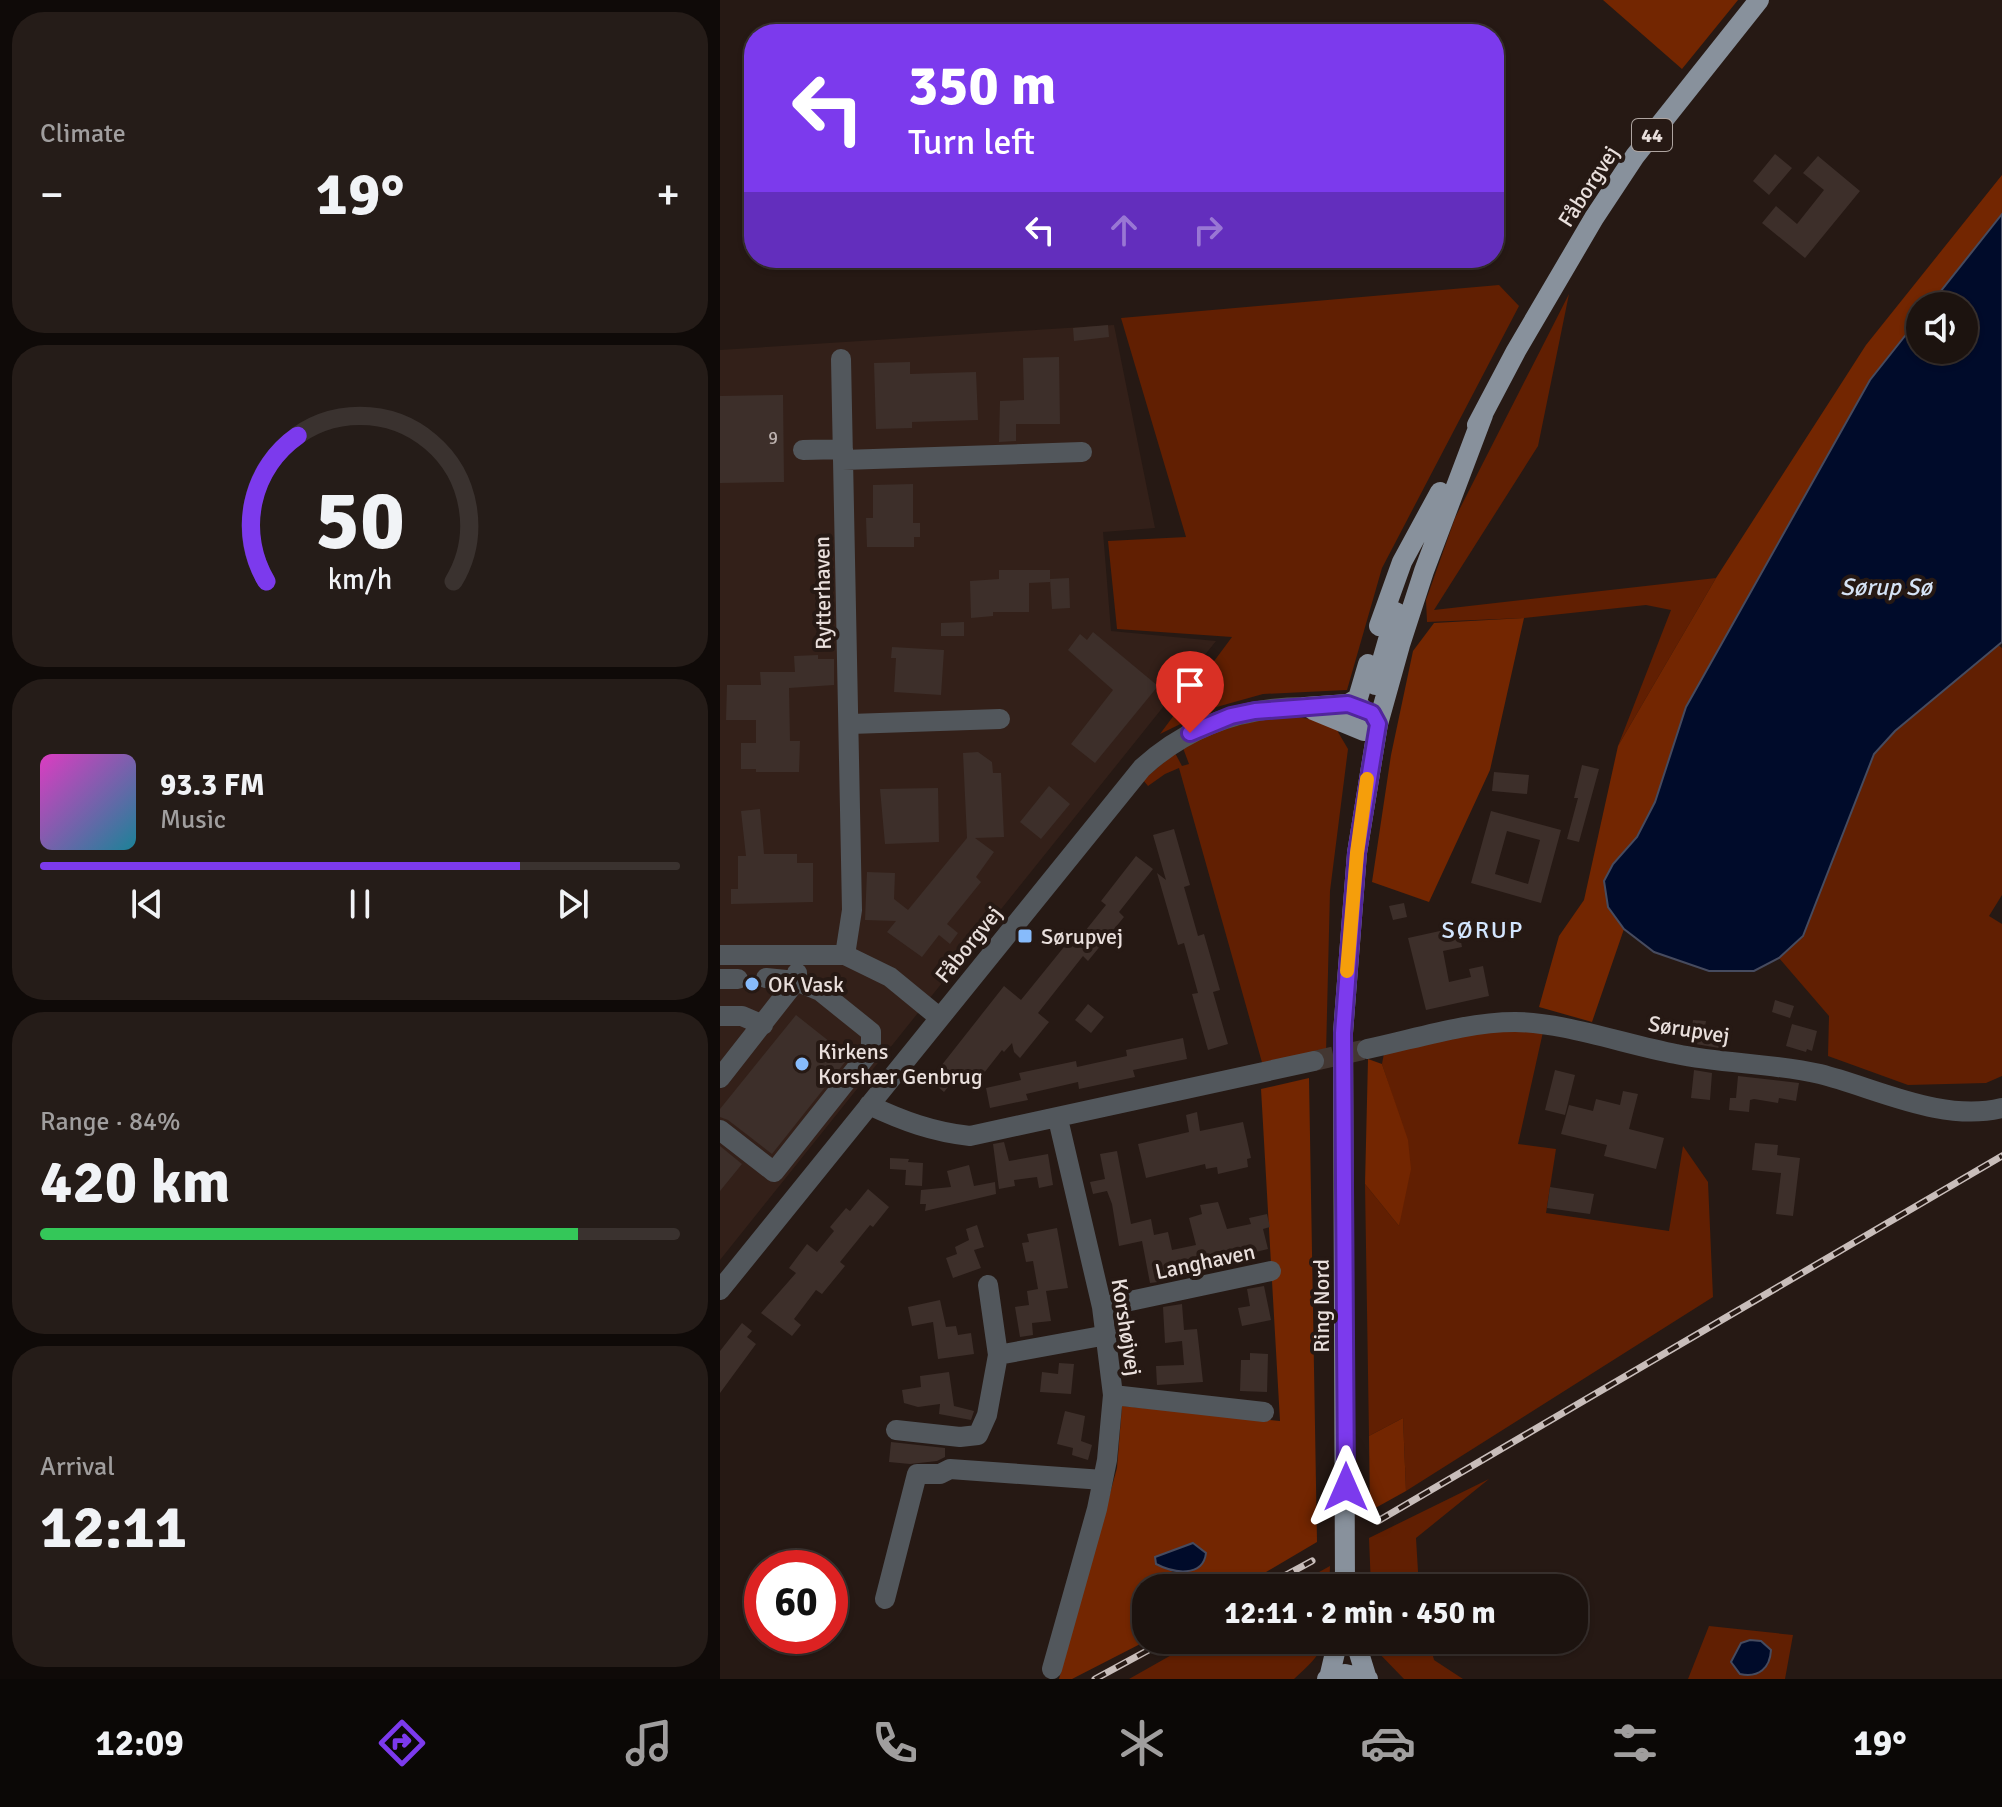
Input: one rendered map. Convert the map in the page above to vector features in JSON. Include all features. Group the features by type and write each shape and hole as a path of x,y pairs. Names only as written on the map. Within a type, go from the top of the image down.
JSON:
{"main road":[{"name":"Fåborgvej","path":"1370,722 1394,620 1440,492 1457,458 1522,339 1594,218 1635,156 1759,0"},
{"name":"Fåborgvej","path":"1370,722 1483,415"},
{"path":"1305,707 1348,704 1360,694 1385,606 1402,562 1440,492"},
{"path":"1348,704 1370,722"},
{"path":"1305,707 1370,722"},
{"name":"Ring Nord","path":"1346,1574 1343,1033 1370,722"},
{"path":"1334,1654 1328,1678 1345,1674 1367,1679 1359,1654"}],"street":[{"name":"Rytterhaven","path":"841,359 852,910 845,955"},
{"path":"803,450 843,454 1082,452"},
{"name":"Fåborgvej","path":"720,1290 1152,759 1190,733 1231,716 1266,709 1305,707"},
{"path":"850,724 1000,719"},
{"path":"720,1078 796,981 798,954"},
{"path":"720,955 845,955 890,977 940,1018"},
{"path":"720,1130 774,1172 871,1050 871,1032 820,991 796,981 766,978"},
{"path":"720,1016 742,1016 763,1025"},
{"name":"Sørupvej","path":"1367,1049 1488,1023 1518,1022 1548,1025 1679,1055 1810,1072 1913,1105 1989,1111 2002,1108"},
{"path":"869,1105 934,1132 970,1136 1314,1061"},
{"name":"Korshøjvej","path":"1058,1119 1102,1307 1113,1395 1264,1412"},
{"name":"Langhaven","path":"1102,1307 1271,1271"},
{"path":"896,1430 960,1437 978,1435 987,1415 998,1355 988,1285"},
{"path":"998,1355 1107,1335"},
{"path":"1052,1669 1103,1480 1113,1395"},
{"path":"885,1599 917,1474 940,1474 950,1469 1103,1480"}],"shaded area":[{"path":"1603,0 1738,0 1682,69"},
{"path":"2002,175 2002,214 1940,292 1908,292"},
{"path":"1499,285 1519,306 1382,568 1347,690 1263,694 1213,708 1160,734 1232,637 1117,629 1108,541 1186,537 1121,318"},
{"path":"1569,294 1538,446 1434,610 1716,578 1618,746 1671,610 1646,605 1524,618 1427,622 1426,600 1455,518"},
{"path":"1906,295 1906,335 1870,380 1686,707 1655,802 1637,838 1613,864 1608,907 1624,929 1592,1022 1539,1007 1559,936 1584,900 1618,746 1716,578 1866,345"},
{"path":"1114,325 1155,528 1103,532 1111,631 1216,641 720,1260 720,350"},
{"path":"1524,618 1490,770 1429,902 1372,882 1391,755 1413,651 1434,623"},
{"path":"1998,645 2002,648 2002,895 1989,916 2002,924 2002,1076 1986,1083 1908,1085 1828,1056 1829,1016 1779,958 1803,936 1874,754 1895,731"},
{"path":"1295,717 1319,720 1339,729 1348,749 1330,891 1326,1054 1263,1066 1179,768 1148,786 1143,780 1175,753 1182,766 1189,764 1183,748 1210,735 1251,722"},
{"path":"1500,1027 1543,1032 1518,1144 1556,1149 1546,1213 1669,1231 1683,1146 1708,1182 1713,1297 1406,1491 1403,1418 1369,1436 1365,1184 1399,1226 1408,1144 1382,1064 1384,1053"},
{"path":"1368,1059 1382,1064 1408,1140 1411,1169 1399,1226 1365,1184"},
{"path":"1309,1078 1317,1542 1263,1574 1132,1574 1132,1648 1072,1679 1059,1679 1117,1468 1122,1406 1280,1421 1261,1089","holes":["1177,1549 1195,1570 1173,1572 1156,1564 1155,1557"]},
{"path":"1403,1418 1406,1491 1370,1511 1369,1436"},
{"path":"1489,1479 1416,1538 1418,1574 1370,1574 1369,1538"},
{"path":"1330,1566 1330,1574 1315,1574"},
{"path":"1709,1626 1793,1635 1785,1679 1688,1679"},
{"path":"1173,1654 1317,1654 1294,1679 1129,1679"},
{"path":"1380,1654 1432,1654 1434,1660 1463,1679 1404,1679"}],"water":[{"name":"Sørup Sø","path":"2002,214 2002,642 1895,731 1874,754 1803,936 1779,958 1754,971 1709,971 1654,952 1624,929 1608,907 1604,881 1613,864 1637,837 1655,802 1686,707 1870,380 1906,335 1906,364 1978,364 1978,292 1940,292"},
{"path":"1193,1543 1206,1553 1199,1567 1178,1571 1156,1564 1155,1557"},
{"path":"1761,1641 1771,1650 1770,1656 1766,1667 1758,1673 1740,1674 1731,1662 1741,1643"}],"building":[{"path":"1775,154 1792,168 1769,195 1753,181"},
{"path":"1818,156 1860,191 1805,258 1762,223 1776,206 1797,224 1824,190 1803,173"},
{"path":"1108,325 1109,337 1074,341 1073,328"},
{"path":"1059,357 1060,424 1016,424 1016,441 999,442 1000,401 1024,400 1023,358"},
{"path":"910,362 910,374 976,372 978,420 912,422 912,428 876,429 874,363"},
{"path":"783,395 784,482 720,483 720,396"},
{"path":"913,484 913,523 920,523 920,537 914,537 914,547 867,547 866,518 873,518 873,485"},
{"path":"999,570 1050,570 1050,582 1029,583 1029,612 993,612 993,616 971,618 970,581 999,579"},
{"path":"1069,578 1070,608 1052,609 1050,579"},
{"path":"964,622 964,636 941,636 941,623"},
{"path":"1093,632 1158,686 1095,763 1071,744 1113,690 1068,650 1080,634 1087,640"},
{"path":"892,647 944,650 941,695 894,692 896,658 891,658"},
{"path":"818,655 818,659 834,659 834,685 789,688 790,741 800,741 799,772 741,769 741,743 756,743 756,720 726,720 727,685 761,685 760,672 795,672 794,656"},
{"path":"978,752 992,762 993,773 1001,773 1004,837 975,838 994,852 976,877 981,882 947,924 958,933 950,944 939,935 922,957 887,932 896,921 865,920 867,872 895,873 894,899 908,910 967,838 963,753"},
{"path":"1582,765 1599,769 1579,842 1567,839 1578,798 1574,798"},
{"path":"1494,772 1529,775 1527,794 1492,791"},
{"path":"1049,786 1070,804 1041,839 1020,822"},
{"path":"938,788 939,842 885,844 880,789"},
{"path":"760,809 764,854 797,854 797,863 813,863 813,902 731,904 731,889 738,889 738,856 746,856 741,811"},
{"path":"1491,811 1561,830 1541,903 1471,883","holes":["1507,831 1540,840 1528,884 1495,874"]},
{"path":"1174,829 1190,885 1184,887 1198,936 1204,934 1220,990 1213,992 1228,1044 1208,1050 1192,994 1198,993 1184,943 1178,945 1157,873 1166,880 1153,835"},
{"path":"1136,856 1153,869 1119,912 1124,917 1088,961 1083,956 1038,1013 1049,1022 1020,1058 1014,1052 1012,1043 1004,1052 1002,1050 973,1087 958,1075 944,1092 930,1080 1004,986 1021,1000 1068,942 1073,946 1106,905 1101,901"},
{"path":"1404,903 1407,917 1393,920 1389,906"},
{"path":"1458,927 1462,947 1443,951 1449,982 1471,977 1469,969 1483,966 1489,996 1426,1010 1408,938"},
{"path":"1775,1000 1794,1006 1790,1018 1772,1012"},
{"path":"1088,1004 1104,1017 1091,1033 1075,1020"},
{"path":"796,1015 849,1057 772,1154 720,1117 720,1109"},
{"path":"1693,1020 1706,1021 1704,1033 1721,1035 1719,1048 1690,1043"},
{"path":"1792,1024 1817,1031 1812,1051 1786,1046"},
{"path":"1183,1038 1187,1059 1133,1070 1135,1077 1079,1089 1078,1082 1026,1094 1028,1100 990,1108 986,1088 1021,1080 1019,1073 1076,1061 1077,1067 1127,1056 1126,1050"},
{"path":"1555,1070 1575,1075 1565,1115 1545,1110"},
{"path":"1694,1070 1712,1073 1710,1100 1691,1098"},
{"path":"1738,1076 1799,1083 1796,1101 1779,1098 1778,1103 1754,1099 1750,1100 1749,1112 1729,1110 1730,1098 1736,1098"},
{"path":"1623,1091 1638,1094 1629,1129 1664,1138 1656,1169 1604,1156 1607,1145 1561,1134 1569,1105 1593,1111 1596,1099 1620,1105"},
{"path":"1197,1112 1200,1131 1243,1122 1251,1158 1247,1159 1248,1167 1218,1174 1217,1167 1206,1169 1205,1164 1146,1178 1138,1144 1189,1132 1186,1115"},
{"path":"1004,1142 1009,1161 1048,1154 1053,1185 1039,1188 1037,1177 1014,1180 1015,1186 999,1189 993,1144"},
{"path":"1755,1143 1778,1145 1777,1155 1800,1158 1793,1216 1776,1214 1781,1173 1752,1170"},
{"path":"720,1146 742,1164 720,1191"},
{"path":"1117,1151 1131,1224 1151,1219 1154,1235 1168,1232 1172,1250 1196,1245 1189,1218 1202,1214 1200,1205 1218,1202 1227,1229 1251,1224 1249,1218 1267,1214 1270,1227 1263,1229 1268,1249 1227,1259 1228,1264 1215,1267 1212,1256 1189,1261 1192,1275 1161,1281 1160,1273 1158,1282 1150,1283 1142,1241 1119,1246 1107,1191 1093,1194 1090,1182 1105,1179 1100,1154"},
{"path":"890,1158 923,1163 922,1186 905,1185 906,1170 890,1169"},
{"path":"969,1165 974,1186 995,1182 996,1194 925,1211 926,1204 920,1204 921,1190 951,1187 947,1171"},
{"path":"1550,1187 1594,1194 1590,1214 1547,1208"},
{"path":"868,1189 889,1207 840,1262 845,1266 822,1294 816,1290 794,1319 801,1325 792,1336 761,1313 796,1273 789,1268 807,1244 817,1252 834,1231 830,1227 846,1208 850,1211"},
{"path":"977,1225 984,1247 974,1250 981,1268 953,1278 946,1258 957,1254 955,1247 969,1240 966,1229"},
{"path":"1057,1228 1068,1288 1046,1291 1051,1321 1032,1323 1033,1335 1020,1337 1015,1307 1029,1305 1027,1291 1038,1289 1033,1261 1026,1262 1022,1243 1029,1242 1027,1234"},
{"path":"1264,1286 1271,1320 1242,1326 1238,1308 1250,1306 1247,1289"},
{"path":"940,1300 946,1327 956,1326 958,1335 971,1333 974,1354 938,1359 933,1322 912,1326 908,1307"},
{"path":"1182,1304 1184,1330 1197,1329 1203,1382 1157,1385 1156,1366 1184,1365 1182,1341 1165,1343 1163,1307"},
{"path":"742,1323 752,1331 747,1337 756,1344 720,1393 720,1351"},
{"path":"1250,1353 1268,1354 1267,1392 1240,1391 1241,1360 1250,1360"},
{"path":"1059,1363 1074,1364 1071,1394 1040,1392 1042,1372 1058,1374"},
{"path":"949,1372 954,1406 974,1411 971,1420 939,1414 940,1404 918,1407 904,1403 902,1390 921,1387 920,1376"},
{"path":"1065,1411 1085,1416 1081,1441 1092,1445 1088,1460 1072,1455 1073,1448 1057,1444"},
{"path":"891,1442 945,1448 945,1457 910,1464 889,1462"}],"tunnel":[{"path":"1314,1061 1367,1049"}],"railway":[{"path":"1378,1521 2002,1156"},
{"path":"1288,1574 1312,1561"},
{"path":"1095,1679 1141,1654"}],"slow traffic":[{"path":"1347,971 1367,779"}],"place":[{"name":"Sørupvej","path":"1025,936"},
{"name":"OK Vask","path":"752,984"},
{"name":"Kirkens Korshær Genbrug","path":"802,1064"}],"district":[{"name":"SØRUP","path":"1483,930"}],"route":[{"path":"1190,733 1231,716 1255,711 1348,704 1372,713 1378,724 1357,853 1343,1033 1346,1487"}]}
